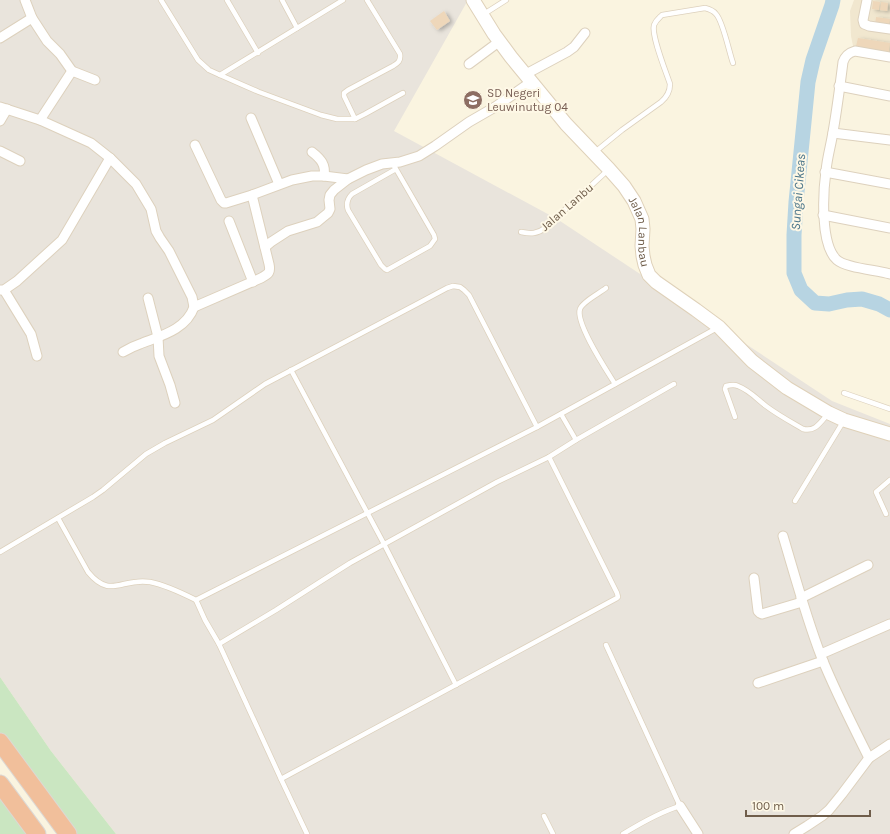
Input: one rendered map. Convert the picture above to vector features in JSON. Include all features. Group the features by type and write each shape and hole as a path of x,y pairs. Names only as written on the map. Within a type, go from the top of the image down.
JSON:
{"highway":[{"path":"0,742 68,834"},
{"path":"0,784 37,834"}],"street":[{"path":"25,0 32,18 47,42 60,54 72,71 95,80"},
{"name":"Jalan Lanbau","path":"473,0 500,42 528,78 566,124 624,186 634,201 642,219 642,246 645,266 649,275 656,282 719,327 752,361 787,388 829,413 844,420 890,434"},
{"path":"867,0 862,20 864,24 890,29"},
{"path":"0,38 32,18"},
{"path":"265,247 288,231 317,222 324,218 330,209 330,195 334,190 348,180 366,170 382,164 394,166 400,162 418,156 469,122 495,107 528,78 574,47 585,33"},
{"path":"469,64 500,42"},
{"path":"890,57 855,51 849,52 843,62 833,133 825,172 823,215 828,245 837,260 844,264 890,274"},
{"path":"40,120 72,71"},
{"path":"840,86 890,96"},
{"path":"0,121 3,108 40,120 91,143 110,158 136,184 145,197 151,209 156,231 169,250 192,297 194,307"},
{"path":"251,118 279,184"},
{"path":"833,133 890,140"},
{"path":"195,145 222,202 226,203 252,195 279,184 312,176 324,176 348,180"},
{"path":"0,151 20,162"},
{"path":"312,152 323,162 324,176"},
{"path":"37,356 31,334 2,290 17,281 62,240 110,158"},
{"path":"825,172 890,184"},
{"path":"123,352 139,344 158,338 180,326 188,318 194,307 253,282 269,272 270,269 252,195"},
{"path":"823,215 890,228"},
{"path":"229,221 253,282"},
{"path":"148,298 158,338 159,356 170,385 175,404"},
{"path":"783,536 802,600 822,658 840,700 869,758"},
{"path":"754,578 758,611 762,614 802,600 868,565"},
{"path":"758,683 822,658 890,624"},
{"path":"794,834 829,810 869,758 890,744"},
{"path":"680,806 698,834"}],"lane":[{"path":"161,0 198,60 209,70 259,92 321,115 337,119 355,119 403,93"},
{"path":"227,0 258,53"},
{"path":"282,0 298,28"},
{"path":"220,75 343,0"},
{"path":"355,119 344,93 394,66 400,61 401,58 367,0"},
{"path":"482,15 506,0"},
{"path":"594,153 661,102 669,93 670,84 654,36 654,26 657,19 662,15 705,8 711,10 716,14 720,21 733,63"},
{"path":"394,166 435,239 430,246 387,270 382,265 347,206 348,200 352,194 394,166"},
{"name":"Jalan Lanbu","path":"521,232 533,234 540,232 609,169"},
{"path":"0,552 103,490 146,454 165,443 213,420 265,384 453,286 460,287 469,295 537,427"},
{"path":"606,288 582,305 579,310 579,315 588,339 615,384"},
{"path":"196,600 537,427 719,327"},
{"path":"291,370 384,544 456,685"},
{"path":"219,644 384,544 497,482 549,457 674,384"},
{"path":"735,417 725,390 726,386 730,385 736,385 749,392 758,401 803,429 813,429 829,413"},
{"path":"844,393 890,409"},
{"path":"561,414 576,440"},
{"path":"795,501 844,420"},
{"path":"281,779 616,600 618,597 617,593 549,457"},
{"path":"886,514 876,492 890,480"},
{"path":"58,518 88,572 100,584 113,586 133,581 150,582 196,600 205,620 219,644 307,834"},
{"path":"606,645 680,806 640,823 623,834"},
{"path":"544,816 553,834"}],"shaded area":[{"path":"0,0 468,0 394,131 557,219 832,401 890,424 890,834 116,834 51,751 0,677"},
{"path":"854,0 890,0 890,56 854,51 851,36 850,11"}],"green space":[{"path":"0,677 51,751 116,834 69,834 0,742"},
{"path":"0,784 37,834 0,834"}],"building":[{"path":"873,1 880,2 879,10 872,9"},
{"path":"881,2 888,3 887,11 880,10"},
{"path":"444,11 450,21 437,30 430,21"},
{"path":"876,17 890,19 889,27 875,25"},
{"path":"858,38 890,43 889,52 856,46"}],"waterway":[{"name":"Sungai Cikeas","path":"833,0 813,60 808,82 796,202 794,273 801,290 815,303 829,304 847,300 862,299 879,304 890,310"}],"place":[{"name":"SD Negeri Leuwinutug 04","path":"473,100"}]}
